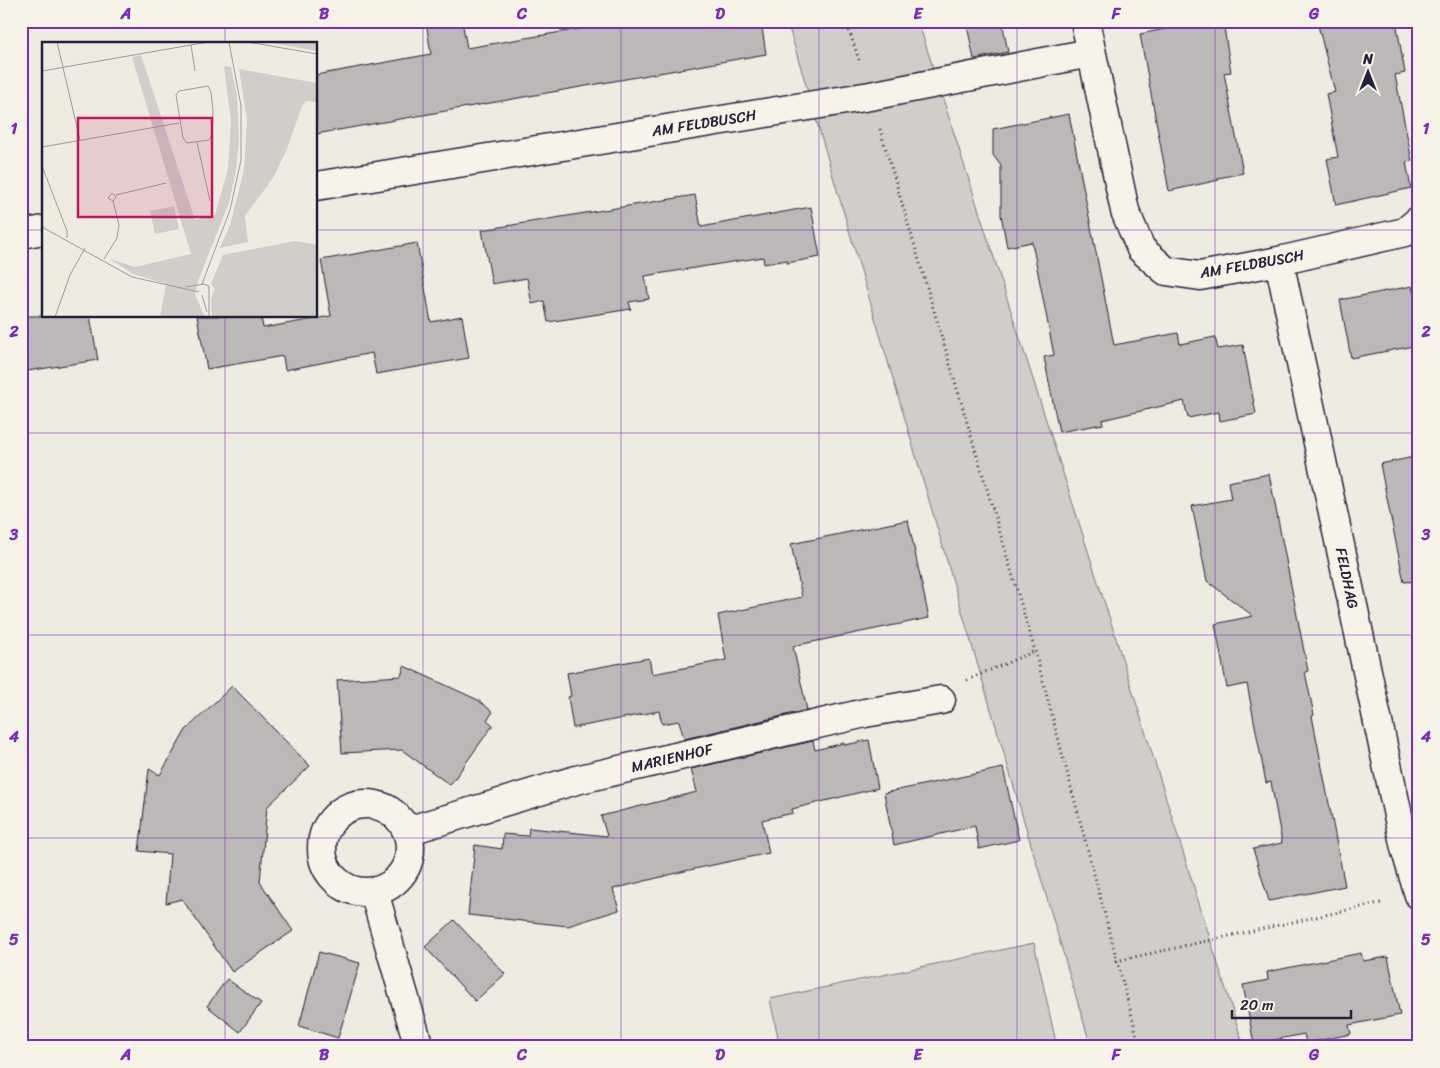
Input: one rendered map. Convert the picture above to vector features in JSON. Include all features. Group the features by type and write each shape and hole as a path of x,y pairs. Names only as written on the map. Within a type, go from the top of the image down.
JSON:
{"street":[{"name":"AM FELDBUSCH","path":"1085,21 1125,211 1141,249 1166,271 1200,276 1279,261 1406,232 1419,220"},
{"name":"AM FELDBUSCH","path":"318,186 870,96 1090,52"},
{"name":"FELDHAG","path":"1279,261 1405,848 1419,895"},
{"name":"MARIENHOF","path":"407,831 576,780 864,713 941,700"},
{"path":"361,804 379,806 396,815 407,831 410,853 402,874 391,885 374,892 351,890 334,879 323,860 322,842 330,822 343,811 361,804"},
{"path":"374,892 420,1047"}],"path":[{"path":"846,21 1035,651 1140,1047"},
{"path":"941,700 968,679 1035,651"},
{"path":"1116,961 1419,895"}],"shaded area":[{"path":"787,21 918,21 1114,632 1244,1047 1091,1047"},
{"path":"1034,943 1057,1047 780,1047 770,999"}],"building":[{"path":"426,21 462,21 467,48 585,28 584,21 761,21 766,54 318,134 318,75 431,54"},
{"path":"966,21 1002,21 1008,52 974,59"},
{"path":"1206,21 1223,21 1231,72 1224,73 1243,173 1169,191 1140,34"},
{"path":"1317,21 1396,21 1405,73 1395,75 1412,161 1406,162 1411,188 1336,205 1327,159 1338,157 1326,94 1335,92"},
{"path":"1069,114 1114,345 1178,333 1180,344 1215,337 1218,349 1243,345 1256,414 1220,421 1219,412 1188,418 1184,401 1102,420 1103,424 1059,432 1044,357 1054,355 1032,242 1007,247 1001,215 1001,166 993,155 993,129"},
{"path":"695,195 701,227 811,207 820,257 787,263 787,260 764,264 763,257 645,276 649,299 629,302 631,309 548,322 544,301 532,304 527,278 492,284 482,230"},
{"path":"417,243 431,322 462,316 469,358 376,374 372,353 285,370 283,356 207,369 197,318 261,318 263,328 331,316 321,260"},
{"path":"1412,286 1419,320 1419,345 1351,358 1340,300"},
{"path":"21,316 90,318 98,360 21,372"},
{"path":"1419,456 1419,581 1404,582 1380,464"},
{"path":"1269,474 1308,671 1305,672 1314,715 1312,716 1345,886 1269,901 1253,849 1282,843 1271,782 1266,783 1247,684 1227,688 1215,624 1253,616 1207,581 1192,506 1231,499 1228,482"},
{"path":"908,520 929,618 793,646 807,710 684,739 679,721 662,724 659,711 573,728 568,697 571,696 567,673 649,658 652,674 726,660 718,615 802,597 791,544"},
{"path":"404,666 478,700 493,712 487,720 493,725 450,785 402,750 342,753 337,680 401,676"},
{"path":"232,686 310,766 267,807 260,882 293,931 232,972 182,899 166,903 170,854 139,851 149,769 160,775 186,730"},
{"path":"869,740 878,788 792,809 793,813 762,820 769,853 613,889 619,910 568,926 468,915 475,845 502,849 503,834 528,836 529,828 607,836 601,816 697,792 691,769 813,741 815,750 844,743 845,745"},
{"path":"1003,768 1019,840 979,849 975,826 894,845 884,793"},
{"path":"454,920 505,974 475,1001 425,947"},
{"path":"319,952 360,963 338,1038 299,1026"},
{"path":"1361,953 1363,961 1388,957 1400,1015 1349,1025 1351,1034 1306,1043 1304,1034 1254,1044 1243,985 1268,980 1267,972"},
{"path":"227,979 261,1003 240,1032 207,1006"}]}
